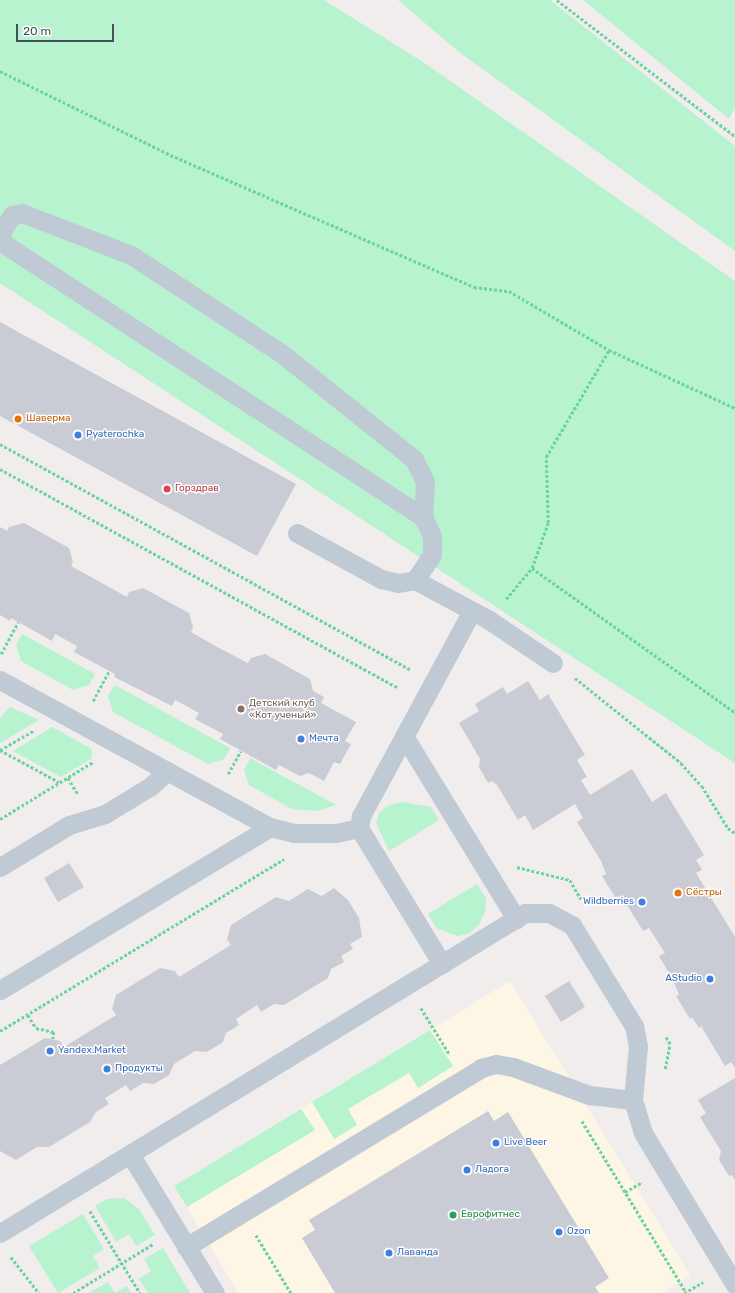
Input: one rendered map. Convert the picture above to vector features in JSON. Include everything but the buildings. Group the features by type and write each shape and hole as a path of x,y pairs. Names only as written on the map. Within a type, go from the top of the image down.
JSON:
{"lane":[{"path":"415,580 432,555 432,536 423,517 425,482 414,458 282,353 131,255 22,213 12,215 3,229 1,238 5,244 423,517"},
{"path":"297,534 381,579 398,582 415,580 481,615 553,663"},
{"path":"442,964 359,828 361,816 423,701 434,682 481,615"},
{"path":"0,680 270,827 294,833 316,833 359,828"},
{"path":"404,736 516,919"},
{"path":"0,867 69,825 105,814 151,786 167,771"},
{"path":"0,990 270,827"},
{"path":"0,1233 525,913 549,913 572,925 634,1026 638,1046 632,1100 642,1133 735,1285"},
{"path":"186,1247 481,1068 496,1064 589,1095 632,1100"},
{"path":"130,1154 215,1293"}],"path":[{"path":"557,0 735,136"},
{"path":"0,71 175,156 474,287 509,291 609,350 735,408"},
{"path":"481,615 532,568 548,523 546,457 609,350"},
{"path":"0,444 434,682"},
{"path":"0,469 423,701"},
{"path":"532,568 735,712"},
{"path":"0,655 18,622"},
{"path":"553,663 594,691 681,763 702,786 728,828 735,833"},
{"path":"91,704 109,671"},
{"path":"59,783 0,750 61,713"},
{"path":"0,819 120,745"},
{"path":"226,778 241,751"},
{"path":"0,1031 291,856 316,833"},
{"path":"407,985 464,1078"},
{"path":"28,1015 36,1028 54,1032 53,1039"},
{"path":"579,1115 686,1292"},
{"path":"85,1203 140,1293"},
{"path":"242,1212 291,1293"},
{"path":"73,1293 156,1243"},
{"path":"6,1251 39,1293"}],"shaded area":[{"path":"510,981 690,1275 661,1293 238,1293 174,1186"}],"green space":[{"path":"0,0 324,0 426,64 735,281 735,763 0,283"},
{"path":"398,0 550,0 735,146 735,251 459,52"},
{"path":"583,0 735,0 735,108 729,119"},
{"path":"22,634 95,674 89,685 73,690 21,661 16,645"},
{"path":"115,685 230,748 224,759 208,764 113,712 108,696"},
{"path":"10,707 39,720 0,743 0,718"},
{"path":"52,727 92,749 92,758 61,777 13,751"},
{"path":"250,758 336,805 317,811 292,809 249,785 244,770"},
{"path":"402,802 431,807 439,820 389,851 376,823 379,813 387,806"},
{"path":"477,884 486,898 485,912 479,925 468,934 457,936 436,928 428,914"},
{"path":"430,1030 453,1066 418,1088 409,1073 348,1109 357,1125 334,1139 312,1102"},
{"path":"301,1109 315,1130 187,1207 174,1186"},
{"path":"124,1198 138,1208 155,1235 136,1246 129,1234 116,1242 95,1206 107,1199"},
{"path":"83,1214 104,1249 93,1256 100,1268 58,1293 29,1246"},
{"path":"163,1248 190,1293 148,1293 139,1279 151,1271 144,1259"},
{"path":"108,1282 115,1293 89,1293"},
{"path":"127,1286 131,1293 115,1293"}],"place":[{"name":"Шаверма","path":"18,419"},
{"name":"Pyaterochka","path":"78,435"},
{"name":"Горздрав","path":"167,489"},
{"name":"Детский клуб «Кот ученый»","path":"241,709"},
{"name":"Мечта","path":"301,739"},
{"name":"Сёстры","path":"678,893"},
{"name":"Wildberries","path":"642,902"},
{"name":"AStudio","path":"710,979"},
{"name":"Yandex.Market","path":"50,1051"},
{"name":"Продукты","path":"107,1069"},
{"name":"Live Beer","path":"496,1143"},
{"name":"Ладога","path":"467,1170"},
{"name":"Еврофитнес","path":"453,1215"},
{"name":"Ozon","path":"559,1232"},
{"name":"Лаванда","path":"389,1253"}]}
